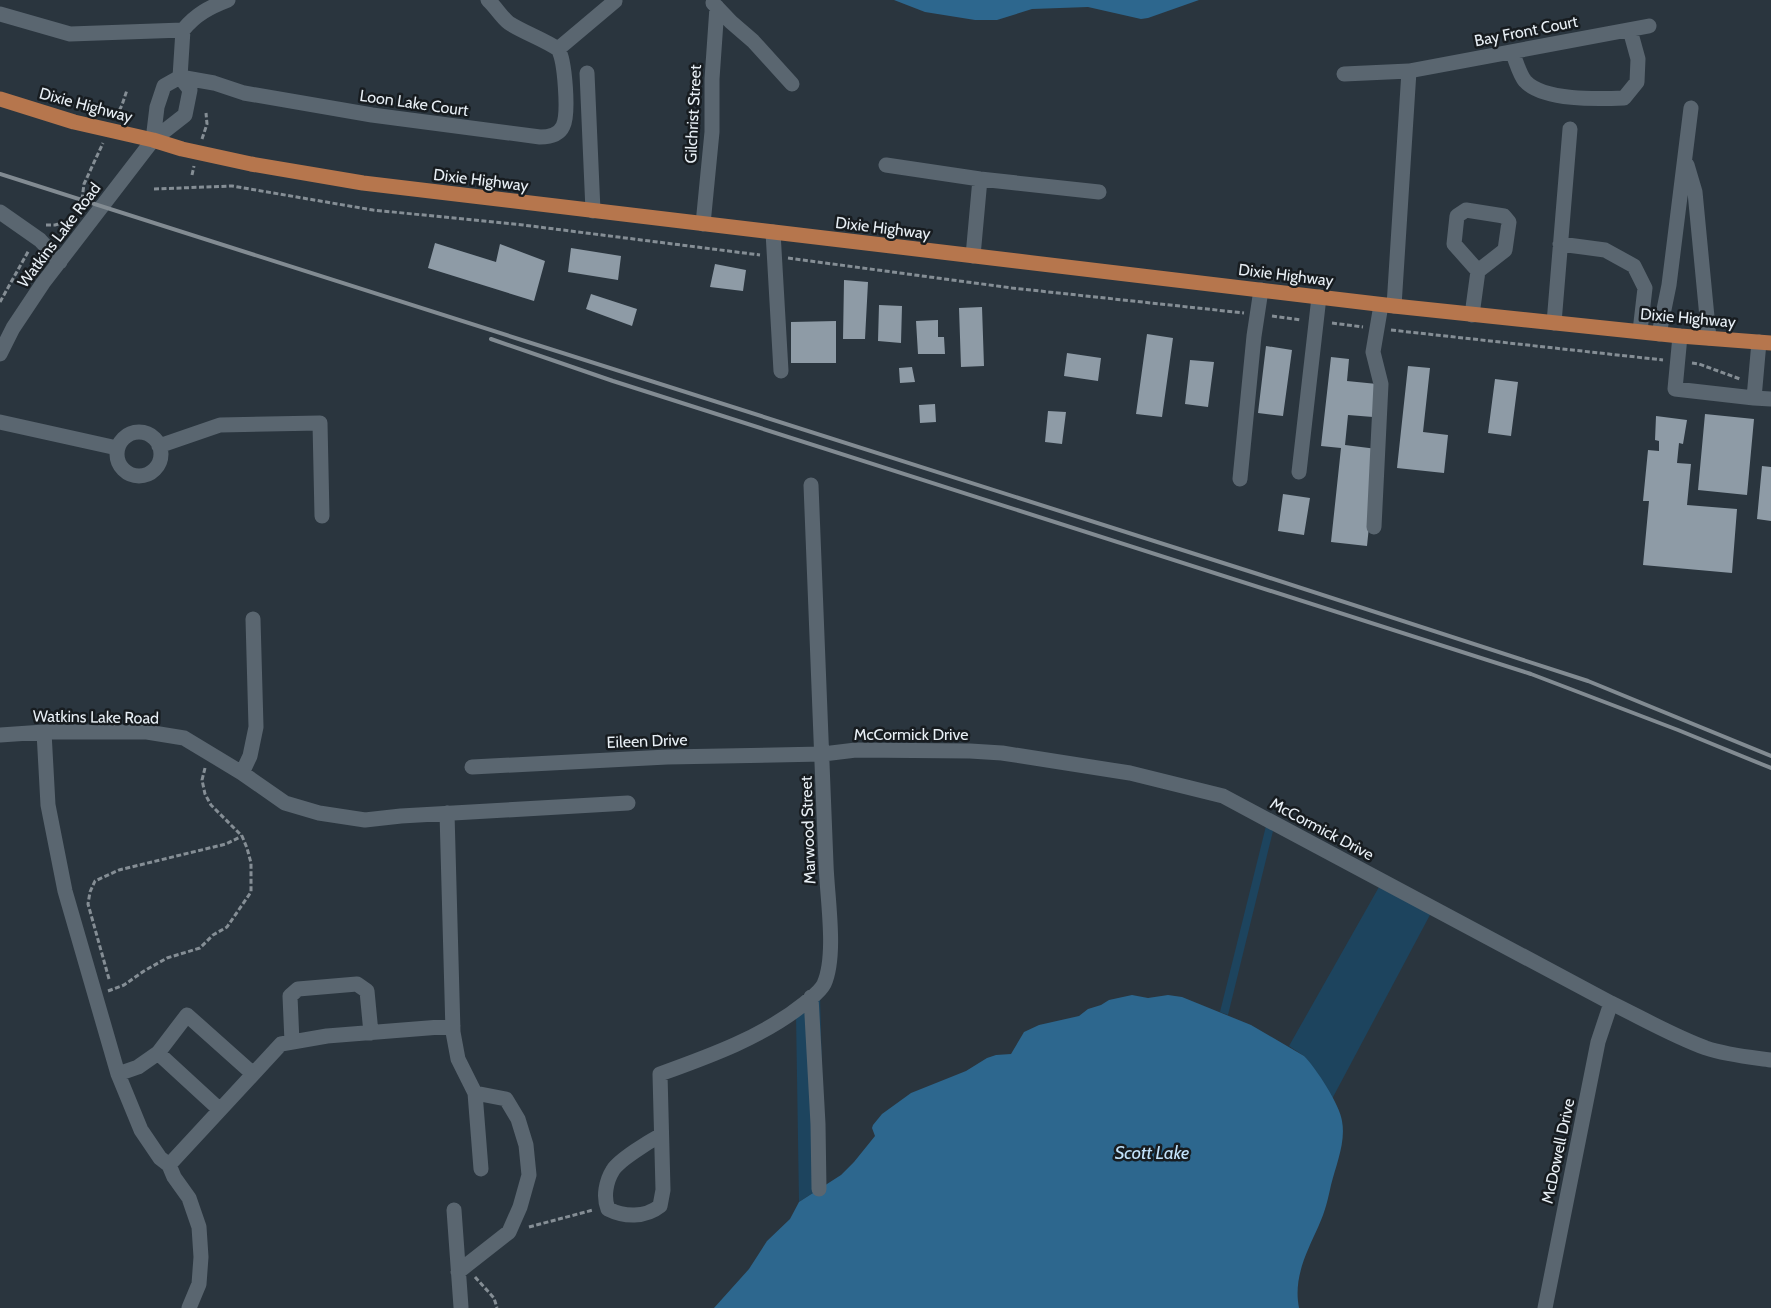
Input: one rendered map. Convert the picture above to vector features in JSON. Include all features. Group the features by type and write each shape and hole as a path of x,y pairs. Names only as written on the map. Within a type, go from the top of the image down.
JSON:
{"main road":[{"name":"Dixie Highway","path":"0,99 74,122 153,140 182,149 251,164 363,183 1472,315 1680,336 1765,342"}],"street":[{"path":"0,14 70,34 183,30 191,20 207,8 228,0"},
{"path":"488,0 508,22 543,39 558,49 615,1"},
{"path":"714,3 731,22 753,41 792,84"},
{"name":"Gilchrist Street","path":"703,224 712,132 714,3"},
{"name":"Bay Front Court","path":"1344,74 1409,71 1649,26"},
{"name":"Watkins Lake Road","path":"0,354 13,328 43,283 153,140 186,115 190,90 180,77 183,30"},
{"path":"1512,52 1524,80 1540,91 1586,100 1624,98 1636,82 1638,59 1630,30"},
{"name":"Loon Lake Court","path":"180,77 214,83 244,93 372,115 540,138 550,137 558,133 563,126 565,117 564,75 561,54 558,49"},
{"path":"1374,527 1382,384 1373,352 1377,328 1387,305 1409,71"},
{"path":"587,73 593,211"},
{"path":"153,140 157,107 164,86 180,77"},
{"path":"1660,334 1669,285 1691,108"},
{"path":"1554,323 1570,129"},
{"path":"1685,156 1695,192 1710,338"},
{"path":"886,165 980,179 1099,192"},
{"path":"973,256 980,179"},
{"path":"0,212 37,238 60,262"},
{"path":"773,232 781,371"},
{"path":"1560,244 1605,250 1634,266 1645,288 1640,331"},
{"path":"1472,315 1478,271"},
{"path":"1240,479 1261,290"},
{"path":"1299,472 1319,297"},
{"path":"1680,336 1675,389 1771,399"},
{"path":"1754,398 1755,380 1765,342"},
{"path":"0,422 117,448"},
{"path":"159,446 220,425 320,423 322,516"},
{"path":"134,432 149,434 159,446 161,453 157,467 146,476 132,476 120,468 117,461 117,448 126,435 134,432"},
{"name":"Marwood Street","path":"661,1135 660,1074 739,1042 784,1018 811,998 823,985 829,967 831,944 827,895 823,754 811,486"},
{"path":"242,773 250,756 256,727 253,619"},
{"path":"44,732 48,805 65,891 118,1074 141,1130 160,1158 169,1165 189,1198 199,1227 201,1257 199,1284 189,1308"},
{"name":"Watkins Lake Road","path":"0,735 44,732 147,732 184,738 242,773 286,803 319,813 365,820 628,803"},
{"name":"McCormick Drive","path":"823,754 856,750 1002,752 1130,773 1223,796 1611,1003 1675,1034 1706,1048 1733,1055 1771,1060"},
{"name":"Eileen Drive","path":"472,766 667,757 823,754"},
{"path":"447,814 452,1026 458,1059 475,1092 481,1169"},
{"path":"292,1042 290,996 298,989 357,984 367,991 371,1033"},
{"path":"811,998 818,1124 819,1189"},
{"name":"McDowell Drive","path":"1545,1308 1598,1042 1611,1003"},
{"path":"118,1074 138,1067 158,1053 187,1015 253,1074"},
{"path":"169,1165 282,1044 327,1036 452,1026"},
{"path":"158,1053 220,1110"},
{"path":"462,1269 509,1232 520,1207 529,1175 526,1145 518,1119 506,1099 475,1092"},
{"path":"661,1135 663,1190 660,1206 645,1214 618,1214 608,1209 605,1202 607,1182 613,1169 647,1142 661,1135"},
{"path":"454,1210 462,1269 461,1307"}],"path":[{"path":"122,105 127,90"},
{"path":"206,113 207,124"},
{"path":"81,209 84,184 90,171"},
{"path":"154,189 232,186 373,210 774,256 1012,288 1698,364 1742,380 1755,380"},
{"path":"0,302 45,225 55,226 67,223 72,219"},
{"path":"96,995 124,985 167,958 200,948 213,935 227,927 251,892 251,863 242,836 211,805 205,794 202,780 211,754"},
{"path":"114,996 88,904 90,892 95,881 119,870 226,844 242,836"},
{"path":"509,1232 593,1210 608,1209"},
{"path":"462,1269 486,1288 494,1298 498,1308"}],"shaded area":[{"path":"1266,826 1273,831 1228,1015 1220,1012"},
{"path":"1379,887 1431,913 1332,1099 1304,1056 1289,1046"},
{"path":"820,994 825,1185 799,1202 796,1014"}],"water":[{"path":"894,0 1199,0 1141,19 1088,7 1032,9 997,20 975,20 925,12"},
{"name":"Scott Lake","path":"1132,995 1148,998 1168,995 1182,997 1251,1025 1304,1056 1321,1078 1337,1106 1342,1121 1342,1145 1325,1210 1302,1265 1298,1286 1299,1308 714,1308 749,1269 767,1241 790,1219 799,1202 841,1175 854,1162 875,1136 872,1128 882,1114 911,1093 966,1071 987,1058 1011,1054 1024,1032 1039,1025 1079,1016 1088,1009 1109,1000"}],"building":[{"path":"435,243 496,262 500,244 545,261 534,301 428,268"},
{"path":"571,248 621,256 618,280 568,272"},
{"path":"715,264 746,270 743,291 710,287"},
{"path":"844,280 868,282 865,339 843,339"},
{"path":"591,294 637,309 632,326 586,309"},
{"path":"879,305 902,306 901,343 878,341"},
{"path":"982,307 984,366 961,367 959,308"},
{"path":"938,320 938,337 944,337 945,354 918,354 916,321"},
{"path":"836,321 836,363 791,363 791,322"},
{"path":"1147,334 1173,338 1162,417 1136,414"},
{"path":"1266,346 1292,350 1283,416 1258,413"},
{"path":"1067,353 1101,358 1098,381 1064,376"},
{"path":"1331,357 1349,359 1347,381 1377,384 1373,417 1348,415 1345,445 1377,449 1367,546 1331,542 1341,448 1321,446"},
{"path":"1190,360 1214,362 1208,407 1185,404"},
{"path":"1408,366 1430,368 1423,432 1448,435 1444,473 1397,468"},
{"path":"912,367 915,382 900,383 899,368"},
{"path":"1495,379 1518,382 1511,436 1488,433"},
{"path":"935,404 936,422 920,423 919,405"},
{"path":"1048,411 1066,412 1062,444 1045,442"},
{"path":"1705,414 1754,419 1747,495 1698,490"},
{"path":"1656,416 1687,420 1683,444 1679,443 1677,463 1691,464 1687,505 1737,509 1732,573 1643,565 1649,501 1643,501 1648,450 1659,451 1659,441 1655,440"},
{"path":"1762,466 1771,467 1771,521 1757,519"},
{"path":"1283,494 1310,498 1304,535 1278,531"}],"railway":[{"path":"0,174 1261,575 1588,681 1771,756"},
{"path":"491,339 613,381 1531,674 1771,768"}]}
